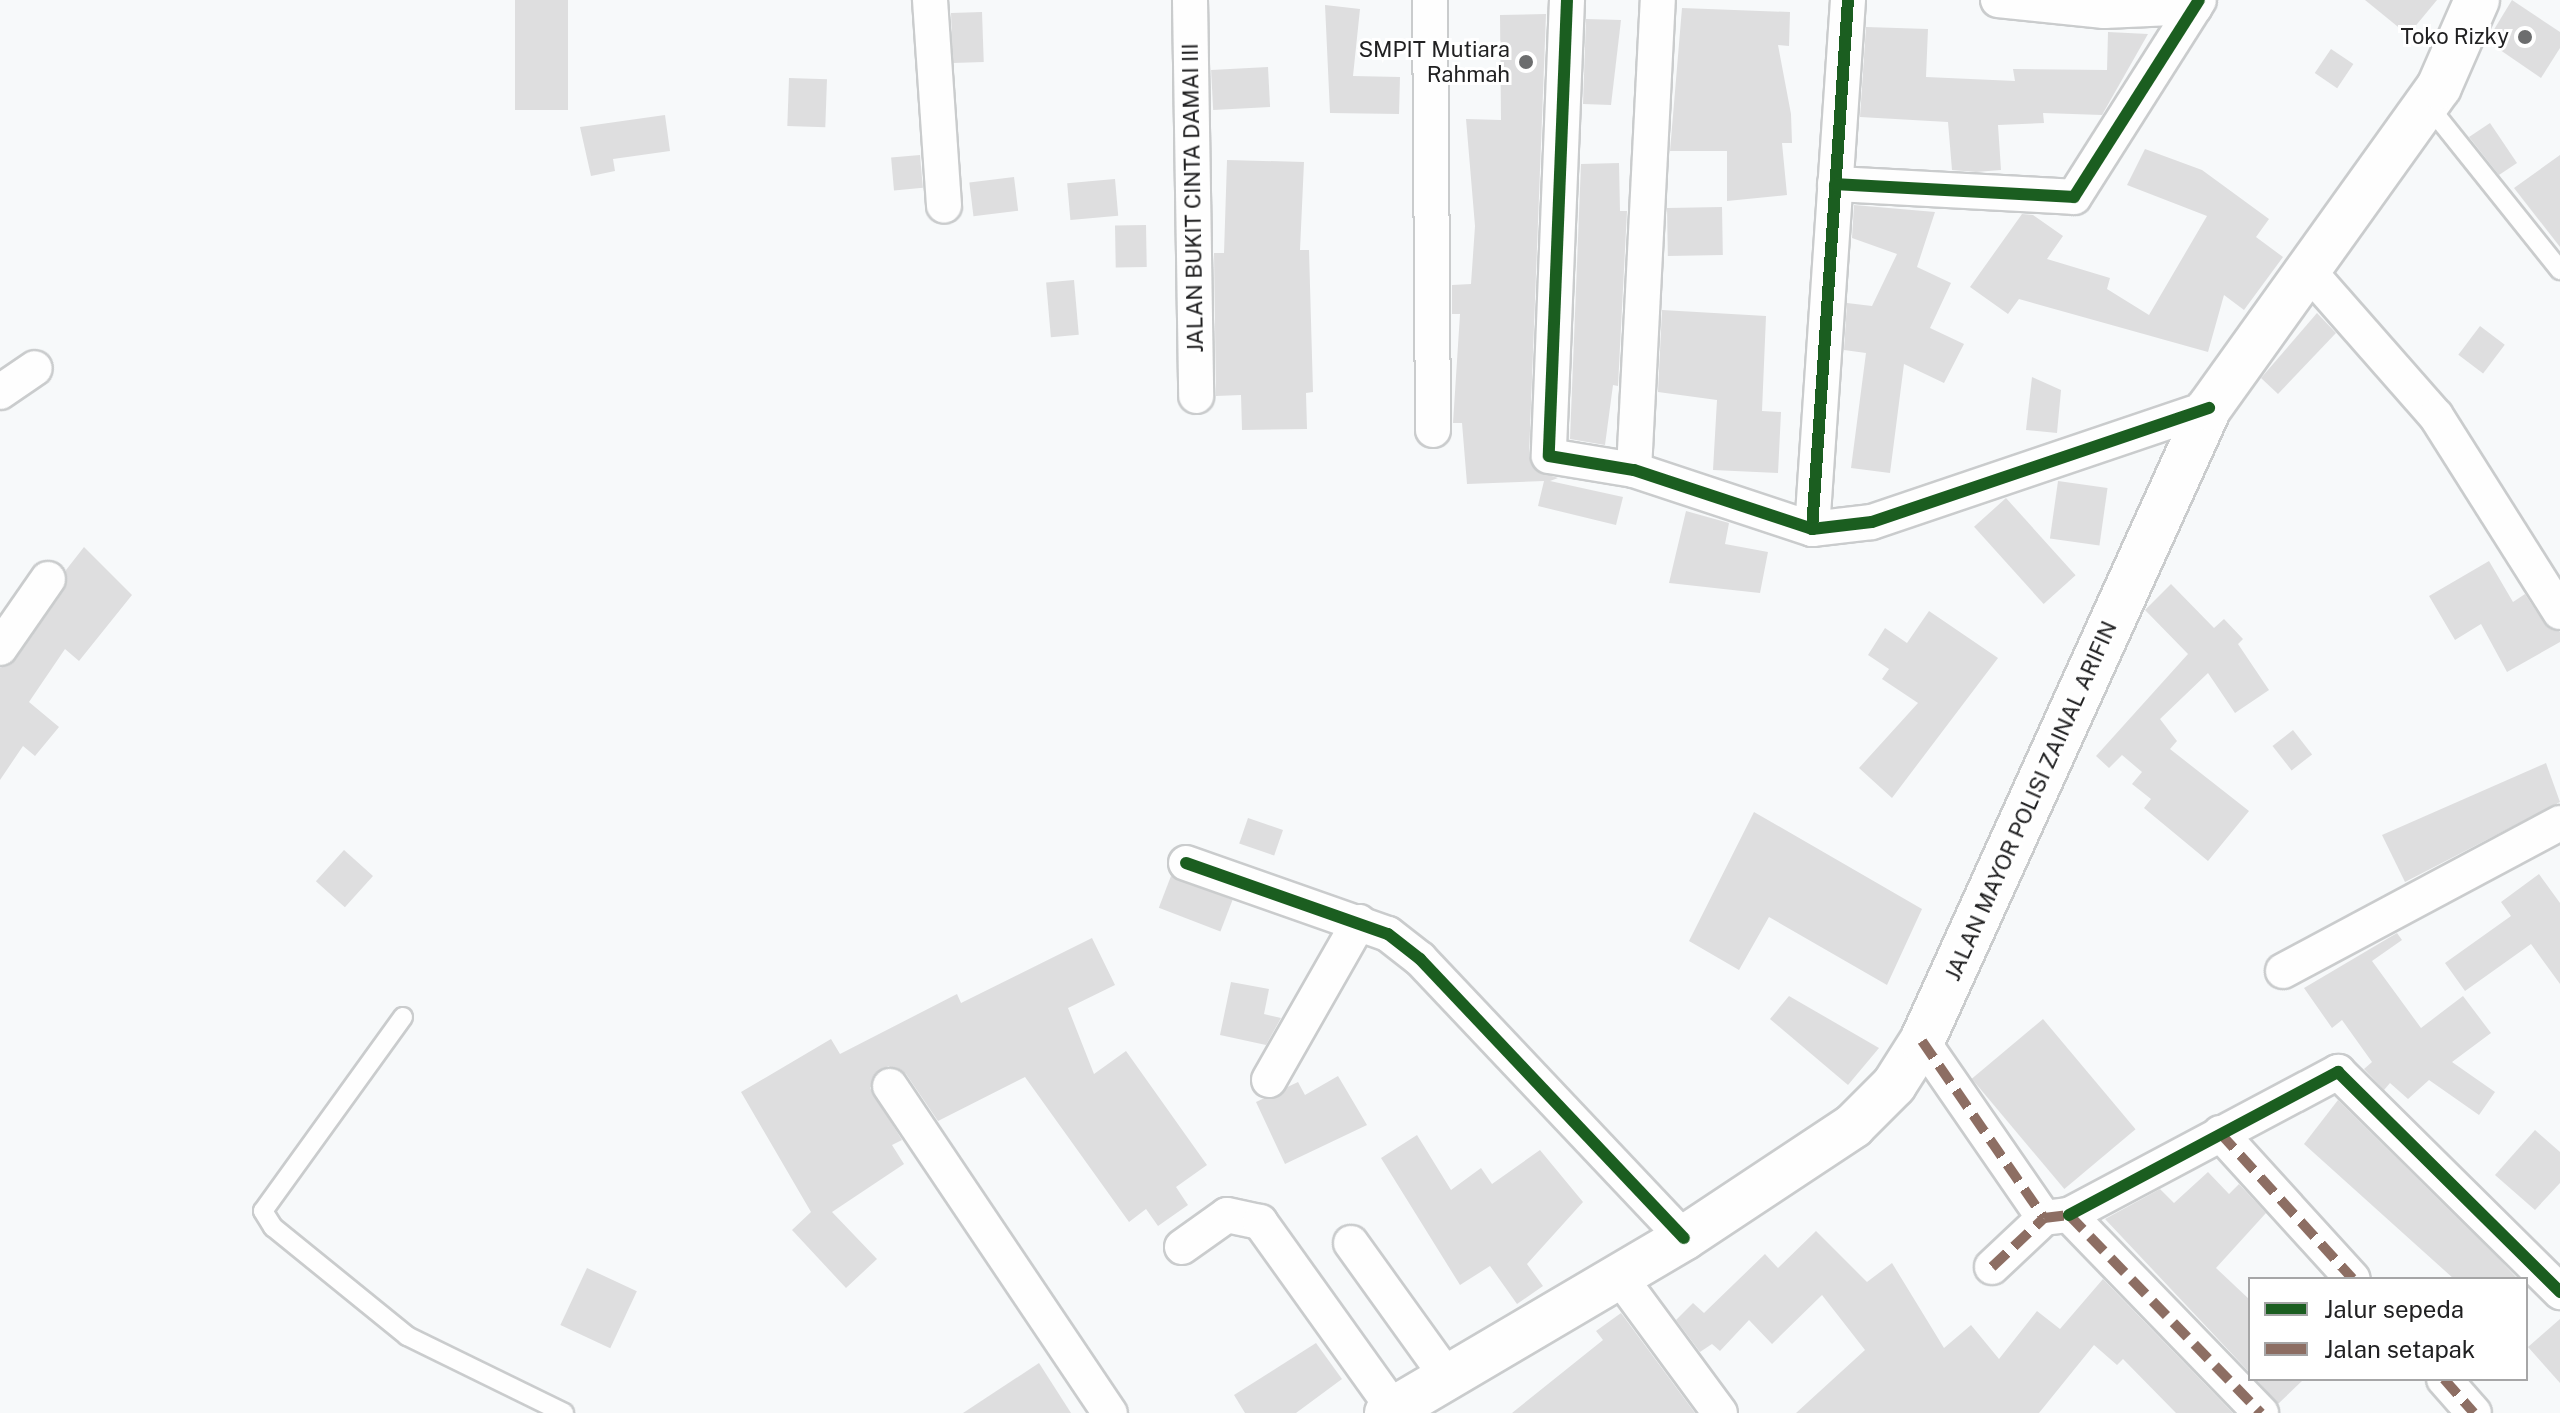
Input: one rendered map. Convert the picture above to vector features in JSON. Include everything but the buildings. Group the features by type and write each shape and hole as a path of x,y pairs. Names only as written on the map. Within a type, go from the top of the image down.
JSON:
{"main road":[{"name":"JALAN MAYOR POLISI ZAINAL ARIFIN","path":"1391,1411 1446,1375 1684,1238 1853,1126 1894,1085 1922,1041 2209,408 2305,267 2427,104 2477,0"}],"street":[{"path":"930,0 944,206"},
{"name":"JALAN BUKIT CINTA DAMAI III","path":"1190,0 1196,396"},
{"path":"1430,0 1433,430"},
{"path":"1567,0 1549,456 1634,470 1812,529 1872,522 2209,408"},
{"path":"1634,470 1658,0"},
{"path":"1812,529 1848,0"},
{"path":"1998,0 2104,11 2197,4"},
{"path":"1835,184 2074,197 2197,4"},
{"path":"2305,267 2436,416 2560,612"},
{"path":"0,392 35,368"},
{"path":"0,648 48,579"},
{"path":"2283,971 2560,823"},
{"path":"1186,863 1359,922 1420,959 1684,1238"},
{"path":"1269,1080 1359,922"},
{"path":"1922,1041 2057,1217 2261,1413"},
{"path":"1992,1267 2057,1217 2345,1073 2560,1292"},
{"path":"890,1086 1110,1413"},
{"path":"2220,1133 2351,1277"},
{"path":"1182,1247 1227,1215 1260,1222 1391,1411"},
{"path":"1351,1243 1446,1375"},
{"path":"1619,1276 1720,1413"},
{"path":"2446,1381 2474,1413"}],"lane":[{"path":"2427,104 2560,270"},
{"path":"403,1017 263,1211 273,1227 407,1336 564,1413"}],"marked path":[{"path":"1922,1041 2044,1218 2069,1215 2261,1413"},
{"path":"2220,1133 2351,1277"},
{"path":"1992,1267 2044,1218"},
{"path":"2446,1381 2474,1413"}],"cycle path":[{"path":"1567,0 1549,456 1634,470 1812,529"},
{"path":"1848,0 1812,529 1872,522 2209,408"},
{"path":"1835,184 2074,197 2199,0"},
{"path":"1186,863 1388,934 1420,959 1684,1238"},
{"path":"2069,1215 2338,1072 2560,1292"}],"place":[{"name":"Toko Rizky","path":"2525,37"},
{"name":"SMPIT Mutiara Rahmah","path":"1526,62"}]}
